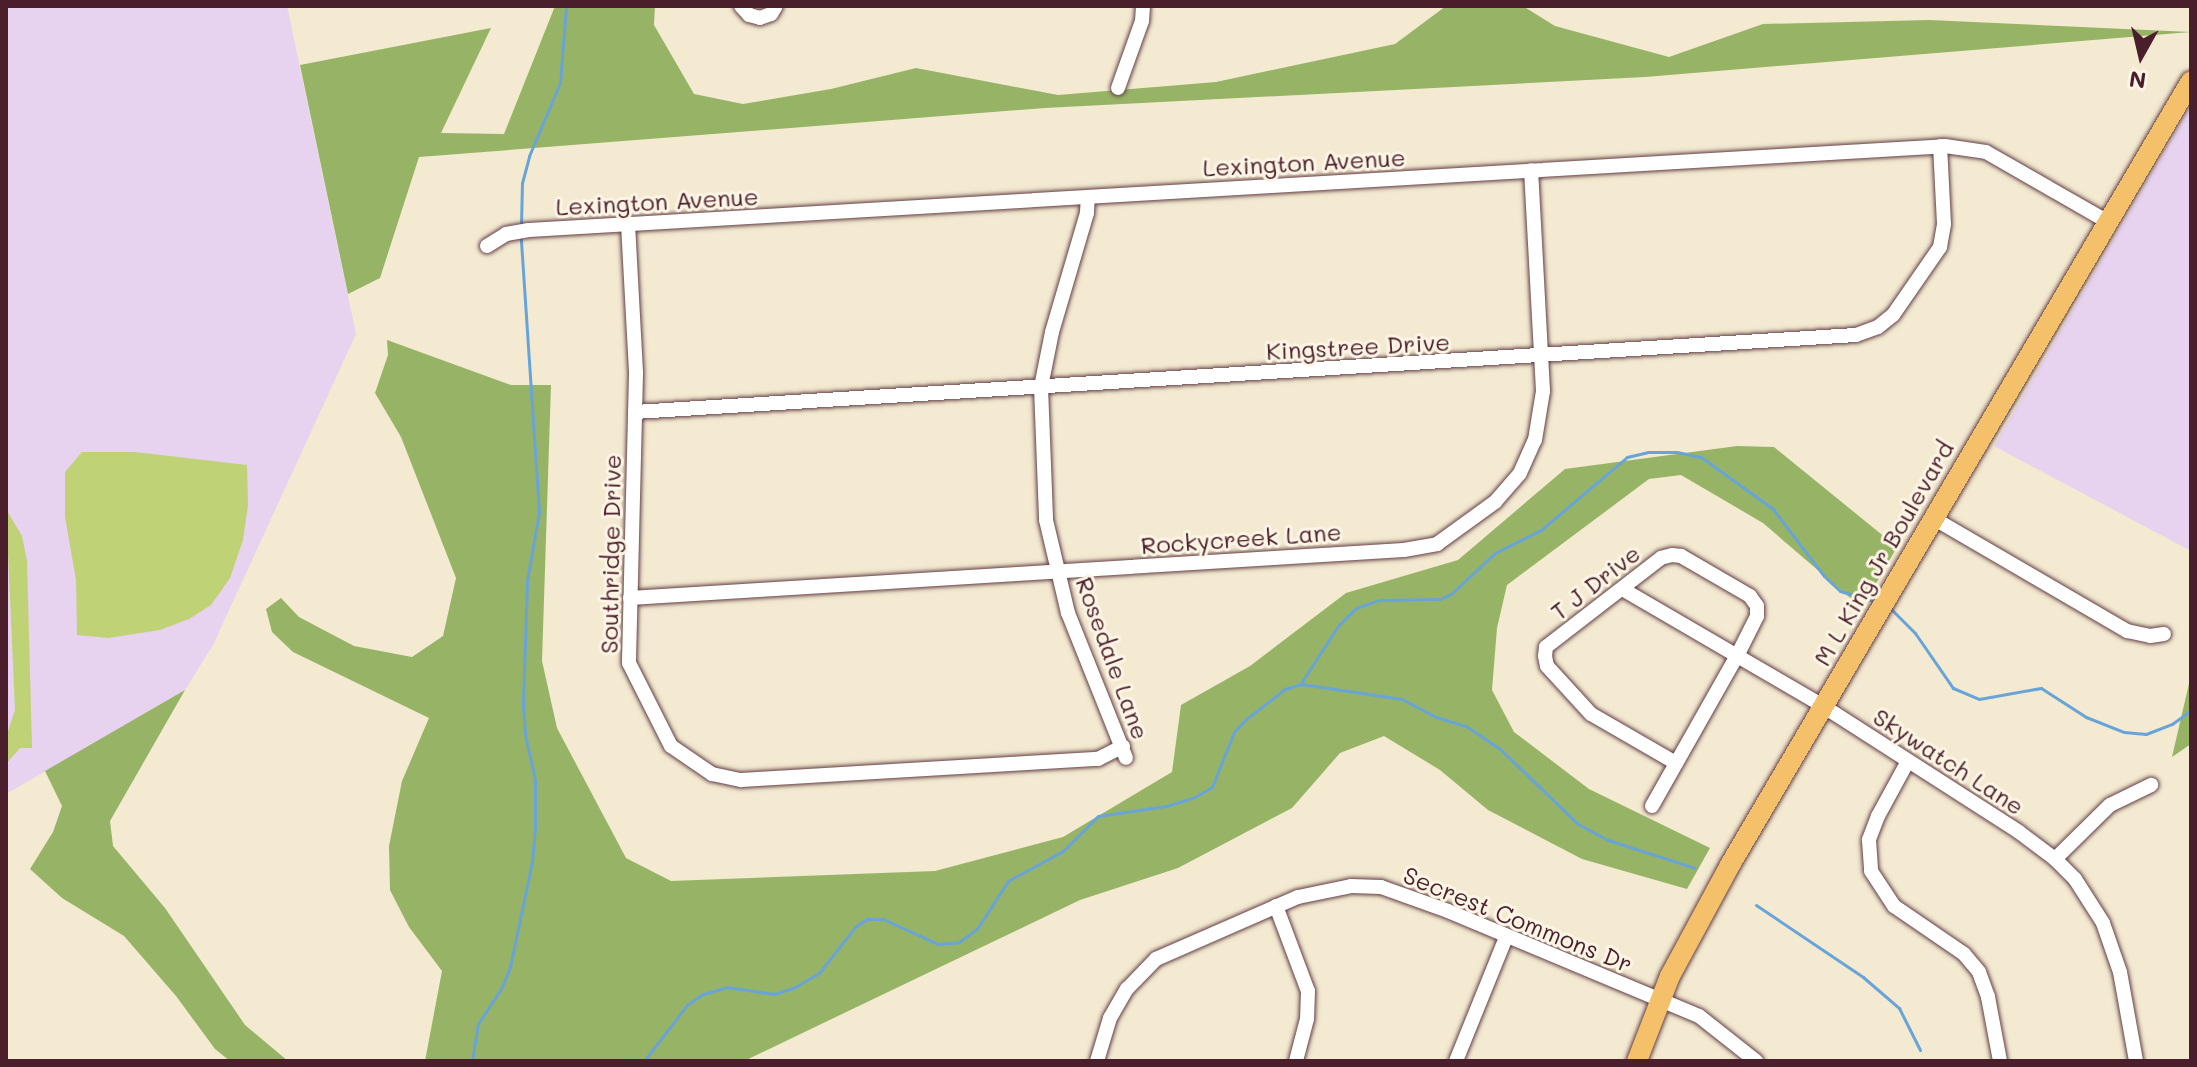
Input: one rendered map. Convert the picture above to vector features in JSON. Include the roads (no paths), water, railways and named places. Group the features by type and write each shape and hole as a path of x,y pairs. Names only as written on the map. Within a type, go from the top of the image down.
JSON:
{"main road":[{"name":"M L King Jr Boulevard","path":"1637,1061 1659,1001 1691,935 2191,81"}],"street":[{"path":"741,6 749,15 760,18 771,14 776,6"},
{"path":"1118,88 1142,21 1143,6"},
{"name":"Lexington Avenue","path":"487,246 506,234 529,230 1940,146 1986,152 2108,222"},
{"name":"Kingstree Drive","path":"635,412 1838,338 1878,327 1893,315 1940,247 1944,224 1940,146"},
{"name":"Rockycreek Lane","path":"630,598 1404,550 1437,544 1495,502 1520,473 1535,440 1543,391 1531,170"},
{"name":"Rosedale Lane","path":"1088,197 1087,213 1052,332 1041,387 1046,520 1068,613 1125,752"},
{"name":"Southridge Drive","path":"628,224 635,412 629,663 671,746 712,774 741,780 1098,759 1125,752"},
{"path":"1933,518 2127,631 2150,636 2164,634"},
{"name":"T J Drive","path":"1652,806 1737,656 1757,616 1757,606 1750,596 1681,556 1672,555 1661,558 1624,590 1546,647 1547,666 1591,714 1676,763"},
{"name":"Skywatch Lane","path":"1624,590 1823,706 2019,832 2055,859 2075,879 2103,923 2120,972 2136,1061"},
{"path":"1908,761 1878,816 1869,840 1871,871 1894,906 1964,954 1979,972 1988,997 2000,1061"},
{"path":"2055,859 2110,805 2151,785"},
{"name":"Secrest Commons Dr","path":"1097,1061 1110,1018 1127,989 1156,959 1298,897 1351,886 1381,887 1699,1016 1756,1061"},
{"path":"1276,906 1308,991 1307,1019 1296,1061"},
{"path":"1456,1061 1506,937"}],"waterway":[{"path":"521,226 522,183 529,156 560,83 566,6"},
{"path":"472,1061 478,1024 502,987 510,967 532,862 535,828 535,780 525,734 523,703 527,581 539,512 521,238"},
{"path":"1301,683 1338,626 1356,608 1379,600 1440,599 1451,594 1495,553 1541,530 1627,457 1648,452 1677,452 1701,457 1773,509 1824,576 1840,591 1877,602"},
{"path":"1891,609 1915,633 1953,688 1979,699 2041,688 2086,717 2124,732 2146,734 2172,724 2191,710"},
{"path":"644,1061 687,1005 703,994 727,987 774,994 795,987 819,973 856,926 867,919 883,919 938,944 959,942 977,929 1008,881 1063,851 1098,816 1166,806 1193,798 1212,787 1234,732 1285,689 1301,684 1402,699 1436,717 1466,726 1500,749 1578,824 1608,840 1695,868"},
{"path":"1756,905 1863,977 1899,1008 1920,1050"}]}
